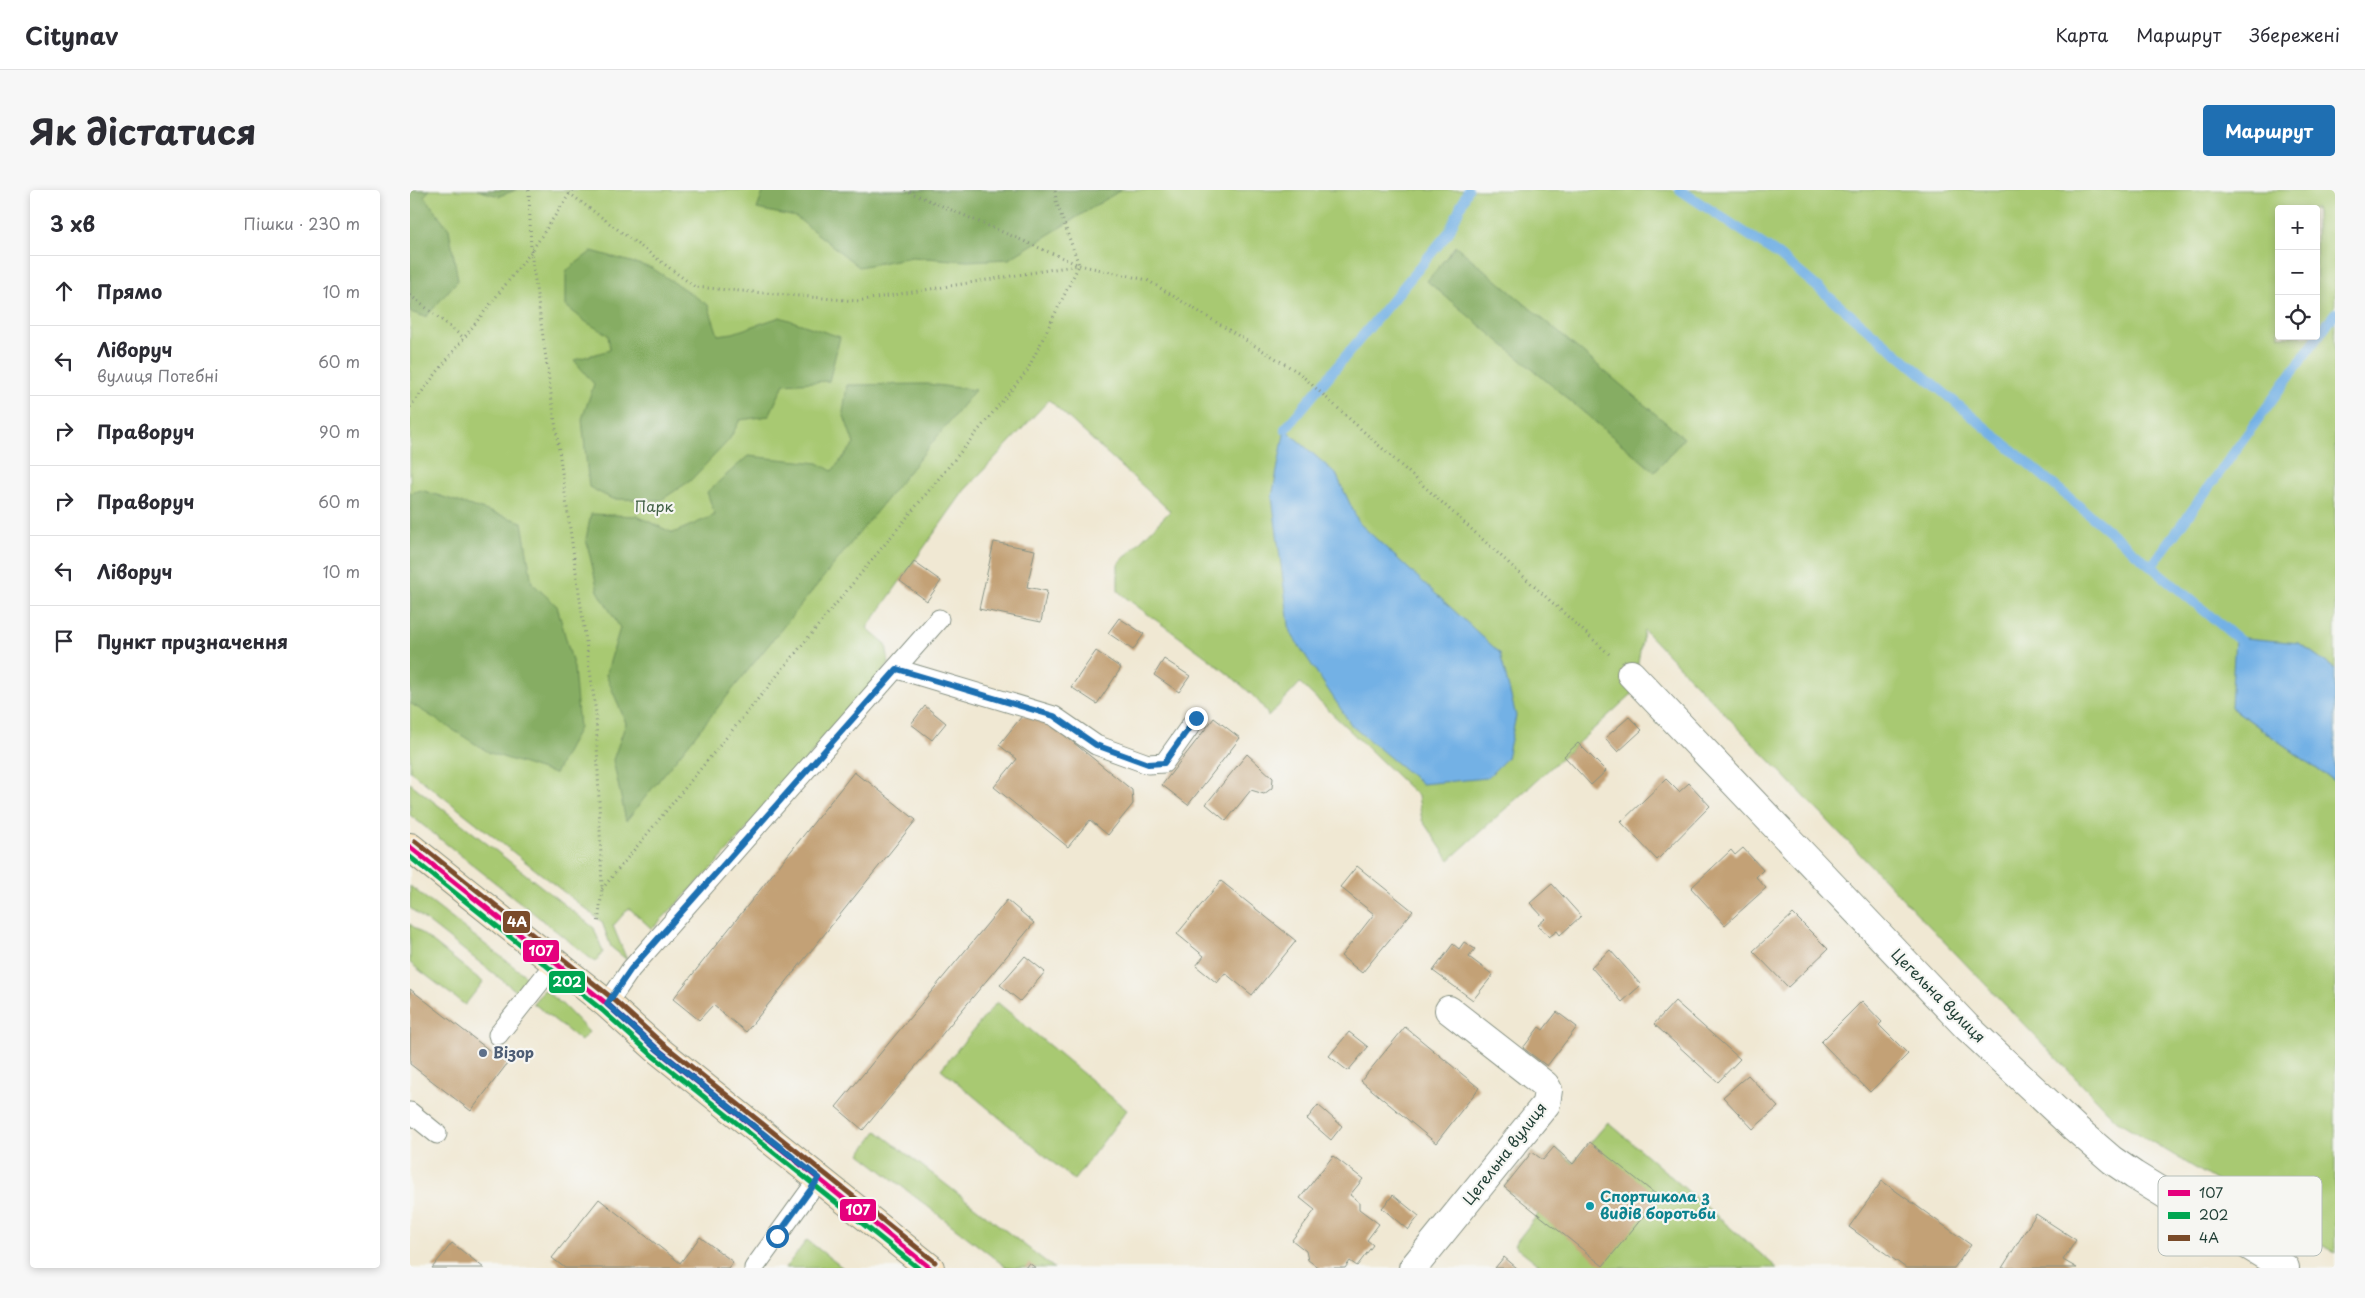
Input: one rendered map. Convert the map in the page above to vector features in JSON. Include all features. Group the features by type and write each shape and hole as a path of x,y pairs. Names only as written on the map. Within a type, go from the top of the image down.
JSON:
{"street":[{"name":"Цегельна вулиця","path":"1631,674 1961,1020 2075,1128 2112,1160 2158,1190"},
{"path":"410,847 607,1004 658,1050 930,1268"},
{"name":"Цегельна вулиця","path":"1413,1268 1546,1104 1548,1098 1545,1085 1449,1010"},
{"name":"Цегельна вулиця","path":"2266,1256 2285,1268"}],"lane":[{"path":"607,1004 631,969 897,669 939,619"},
{"path":"897,669 1054,716 1096,745 1148,764 1164,763 1196,718"},
{"path":"498,1035 555,963"},
{"path":"410,1112 437,1134"},
{"path":"754,1268 819,1178"}],"path":[{"path":"529,190 531,252 596,713 602,889 598,925"},
{"path":"905,190 1080,265 1148,280 1298,372 1328,397 1631,674"},
{"path":"602,889 1027,371 1080,265 1056,200 1055,190"},
{"path":"410,408 531,252 571,192 695,288 857,301 1080,265"},
{"path":"410,295 464,338"}],"green space":[{"name":"Парк","path":"410,190 2335,190 2335,669 2299,643 2231,707 2335,782 2335,1253 2322,1245 2322,1176 2208,1176 2116,1120 1644,630 1632,694 1449,860 1422,820 1418,796 1300,683 1268,717 1262,705 1226,672 1118,591 1118,564 1170,511 1049,400 964,491 867,628 886,644 889,664 719,861 652,929 629,908 613,926 627,960 611,947 602,922 410,771","holes":["1455,246 1683,438 1655,472 1428,281","1285,430 1336,474 1358,523"]},
{"path":"410,190 430,190 424,196 449,229 458,280 426,317 410,312"},
{"path":"477,190 516,190 499,196"},
{"path":"764,190 1121,190 1009,259 967,261 912,257 859,267 796,217 757,209"},
{"path":"1456,246 1684,438 1655,472 1427,281"},
{"path":"592,251 652,268 708,305 718,335 733,333 780,317 840,337 829,381 784,384 769,416 740,420 729,440 690,481 661,500 612,499 589,487 582,419 594,384 574,360 610,350 608,335 586,322 566,306 566,271"},
{"path":"928,384 975,390 626,821 613,760 626,723 606,675 620,628 598,591 586,539 591,514 637,516 673,533 715,515 707,492 748,456 818,463 832,471 854,444 843,413 847,385"},
{"path":"421,490 522,522 532,583 557,606 574,668 579,728 555,774 490,753 410,703 410,493"},
{"path":"410,783 594,928 603,952 595,962 410,815"},
{"path":"410,886 531,980 520,994 410,908"},
{"path":"410,924 483,982 465,1005 410,963"},
{"path":"544,990 563,1005 589,1032 581,1041 533,1003"},
{"path":"997,1002 1127,1110 1074,1180 941,1069"},
{"path":"1608,1122 1777,1268 1543,1268 1514,1245 1538,1214 1504,1187 1532,1152 1543,1160 1554,1147 1573,1163"},
{"path":"877,1131 1054,1268 1007,1268 860,1154"},
{"path":"807,1240 843,1268 785,1268"}],"water":[{"path":"1285,429 1336,474 1359,523 1500,653 1516,716 1507,758 1487,778 1422,784 1352,726 1290,632 1272,497"},
{"path":"2235,637 2299,643 2335,669 2335,782 2231,707"}],"building":[{"path":"994,542 1035,550 1027,587 1047,591 1041,622 979,609"},
{"path":"914,562 941,581 927,601 900,581"},
{"path":"1119,618 1144,634 1133,650 1108,633"},
{"path":"1096,651 1121,668 1097,704 1071,687"},
{"path":"1164,659 1190,676 1179,692 1154,675"},
{"path":"925,706 946,723 932,740 911,724"},
{"path":"1037,713 1132,790 1133,804 1108,835 1090,820 1068,847 994,787 1017,759 999,745 1022,716"},
{"path":"1629,717 1642,730 1618,752 1605,738"},
{"path":"1214,718 1240,738 1188,805 1162,785"},
{"path":"1578,743 1606,771 1591,785 1564,756"},
{"path":"1247,754 1273,778 1272,788 1264,794 1251,790 1226,821 1206,804"},
{"path":"854,772 916,820 746,1032 713,1005 699,1020 673,999"},
{"path":"1666,779 1679,792 1689,783 1710,806 1657,860 1621,822"},
{"path":"1743,848 1763,870 1756,877 1766,888 1725,925 1691,888 1731,850 1735,855"},
{"path":"1357,866 1413,911 1362,973 1341,956 1374,914 1340,887"},
{"path":"1221,881 1296,941 1252,995 1225,973 1217,983 1196,966 1204,956 1177,934"},
{"path":"1552,884 1581,916 1560,935 1557,931 1549,937 1538,925 1545,919 1530,903"},
{"path":"1007,900 1034,923 863,1130 836,1107"},
{"path":"1793,914 1828,949 1788,987 1753,951"},
{"path":"1464,942 1475,949 1469,957 1493,975 1473,1000 1433,971 1453,944 1459,949"},
{"path":"1610,950 1641,985 1622,1002 1591,967"},
{"path":"1025,956 1045,972 1020,1001 1000,985"},
{"path":"410,989 507,1064 471,1111 410,1064"},
{"path":"1675,1001 1740,1059 1718,1082 1654,1024"},
{"path":"1862,1001 1882,1022 1879,1025 1908,1054 1870,1092 1821,1042"},
{"path":"1557,1012 1577,1027 1547,1066 1523,1048 1539,1027 1543,1030"},
{"path":"1405,1027 1479,1088 1436,1143 1361,1081"},
{"path":"1349,1032 1368,1047 1348,1071 1329,1056"},
{"path":"1748,1075 1778,1107 1753,1129 1723,1097"},
{"path":"1318,1105 1342,1126 1331,1140 1307,1119"},
{"name":"Спортшкола з видів боротьби","path":"1590,1142 1659,1197 1603,1266 1504,1187 1532,1152 1543,1160 1554,1147 1573,1164"},
{"path":"1333,1156 1363,1179 1350,1195 1359,1202 1359,1209 1379,1224 1367,1240 1373,1245 1357,1266 1350,1261 1345,1268 1319,1268 1308,1260 1306,1251 1292,1240 1315,1210 1300,1198"},
{"path":"1882,1181 1971,1245 1954,1268 1906,1268 1849,1227"},
{"path":"1393,1195 1419,1216 1408,1230 1382,1208"},
{"path":"599,1199 680,1263 700,1237 733,1262 728,1268 565,1268 552,1258"},
{"path":"2036,1214 2076,1240 2063,1260 2077,1268 2002,1268"},
{"path":"452,1243 484,1268 432,1268"},
{"path":"1504,1257 1517,1268 1495,1268"},
{"path":"1029,1263 1036,1268 1025,1268"}],"waterway":[{"path":"1285,429 1449,232 1468,190"},
{"path":"1680,190 1779,255 2244,644"},
{"path":"2151,567 2335,313"}],"transit line":[{"name":"4А","path":"415,841 612,998 663,1044 935,1262"},
{"name":"107","path":"410,847 607,1004 658,1050 930,1268"},
{"name":"202","path":"410,857 602,1010 653,1056 918,1268"}],"place":[{"name":"Візор","path":"483,1053"},
{"name":"Спортшкола з видів боротьби","path":"1590,1206"}],"route":[{"path":"777,1236 819,1178 658,1050 607,1004 631,969 897,669 1054,716 1096,745 1116,750 1148,764 1164,763 1196,718"}]}
